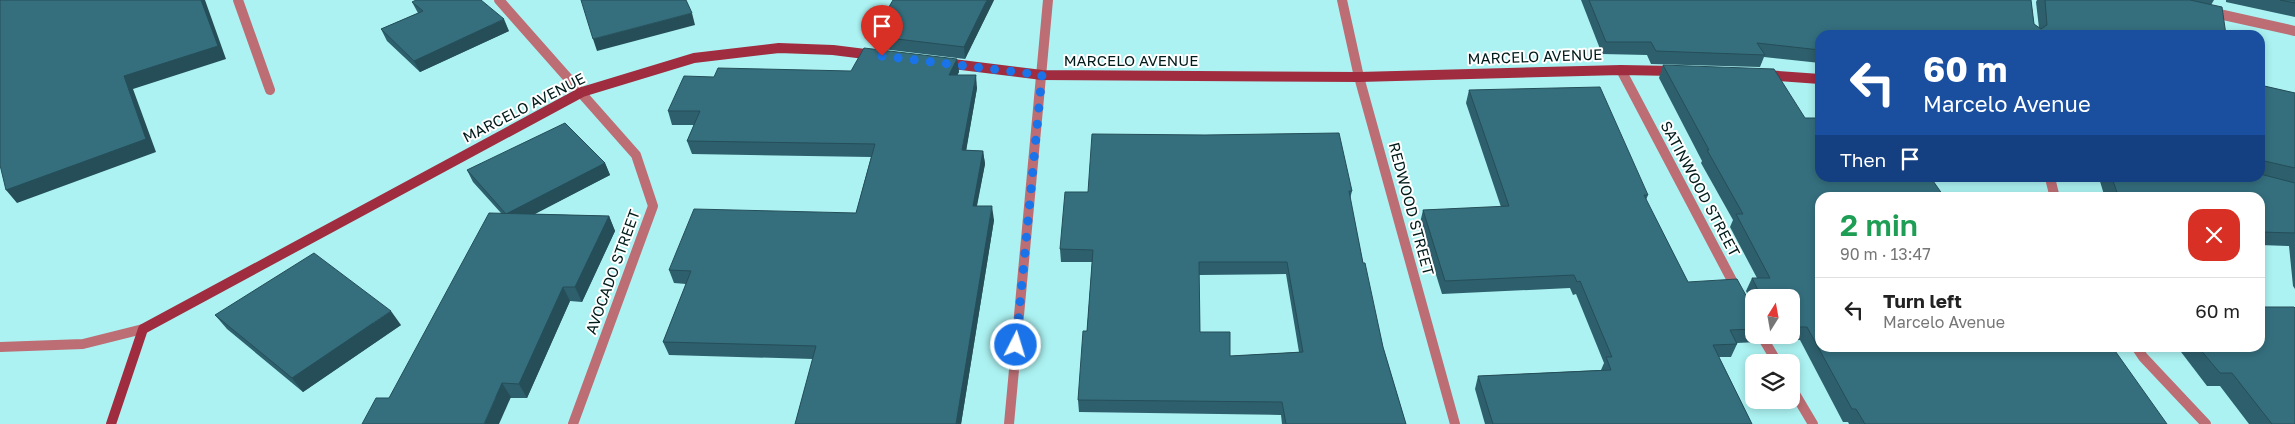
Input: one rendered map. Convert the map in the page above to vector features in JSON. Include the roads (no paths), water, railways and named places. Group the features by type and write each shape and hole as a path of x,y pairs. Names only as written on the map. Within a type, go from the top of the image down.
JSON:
{"street":[{"path":"238,0 270,90"},
{"name":"AVOCADO STREET","path":"499,0 636,155 653,206 573,424"},
{"path":"1009,424 1048,0"},
{"name":"REDWOOD STREET","path":"1342,0 1359,77 1455,424"},
{"path":"2204,10 2295,31"},
{"name":"MARCELO AVENUE","path":"0,348 82,344 143,329 582,92 694,58 779,48 832,50 882,56"},
{"name":"MARCELO AVENUE","path":"938,62 1042,75 1359,77 1621,70 1685,71"},
{"name":"SATINWOOD STREET","path":"1621,70 1744,304"},
{"path":"1761,74 1815,79"},
{"path":"111,424 143,329"},
{"path":"2140,352 2206,424"},
{"path":"1800,402 1813,424"}]}
